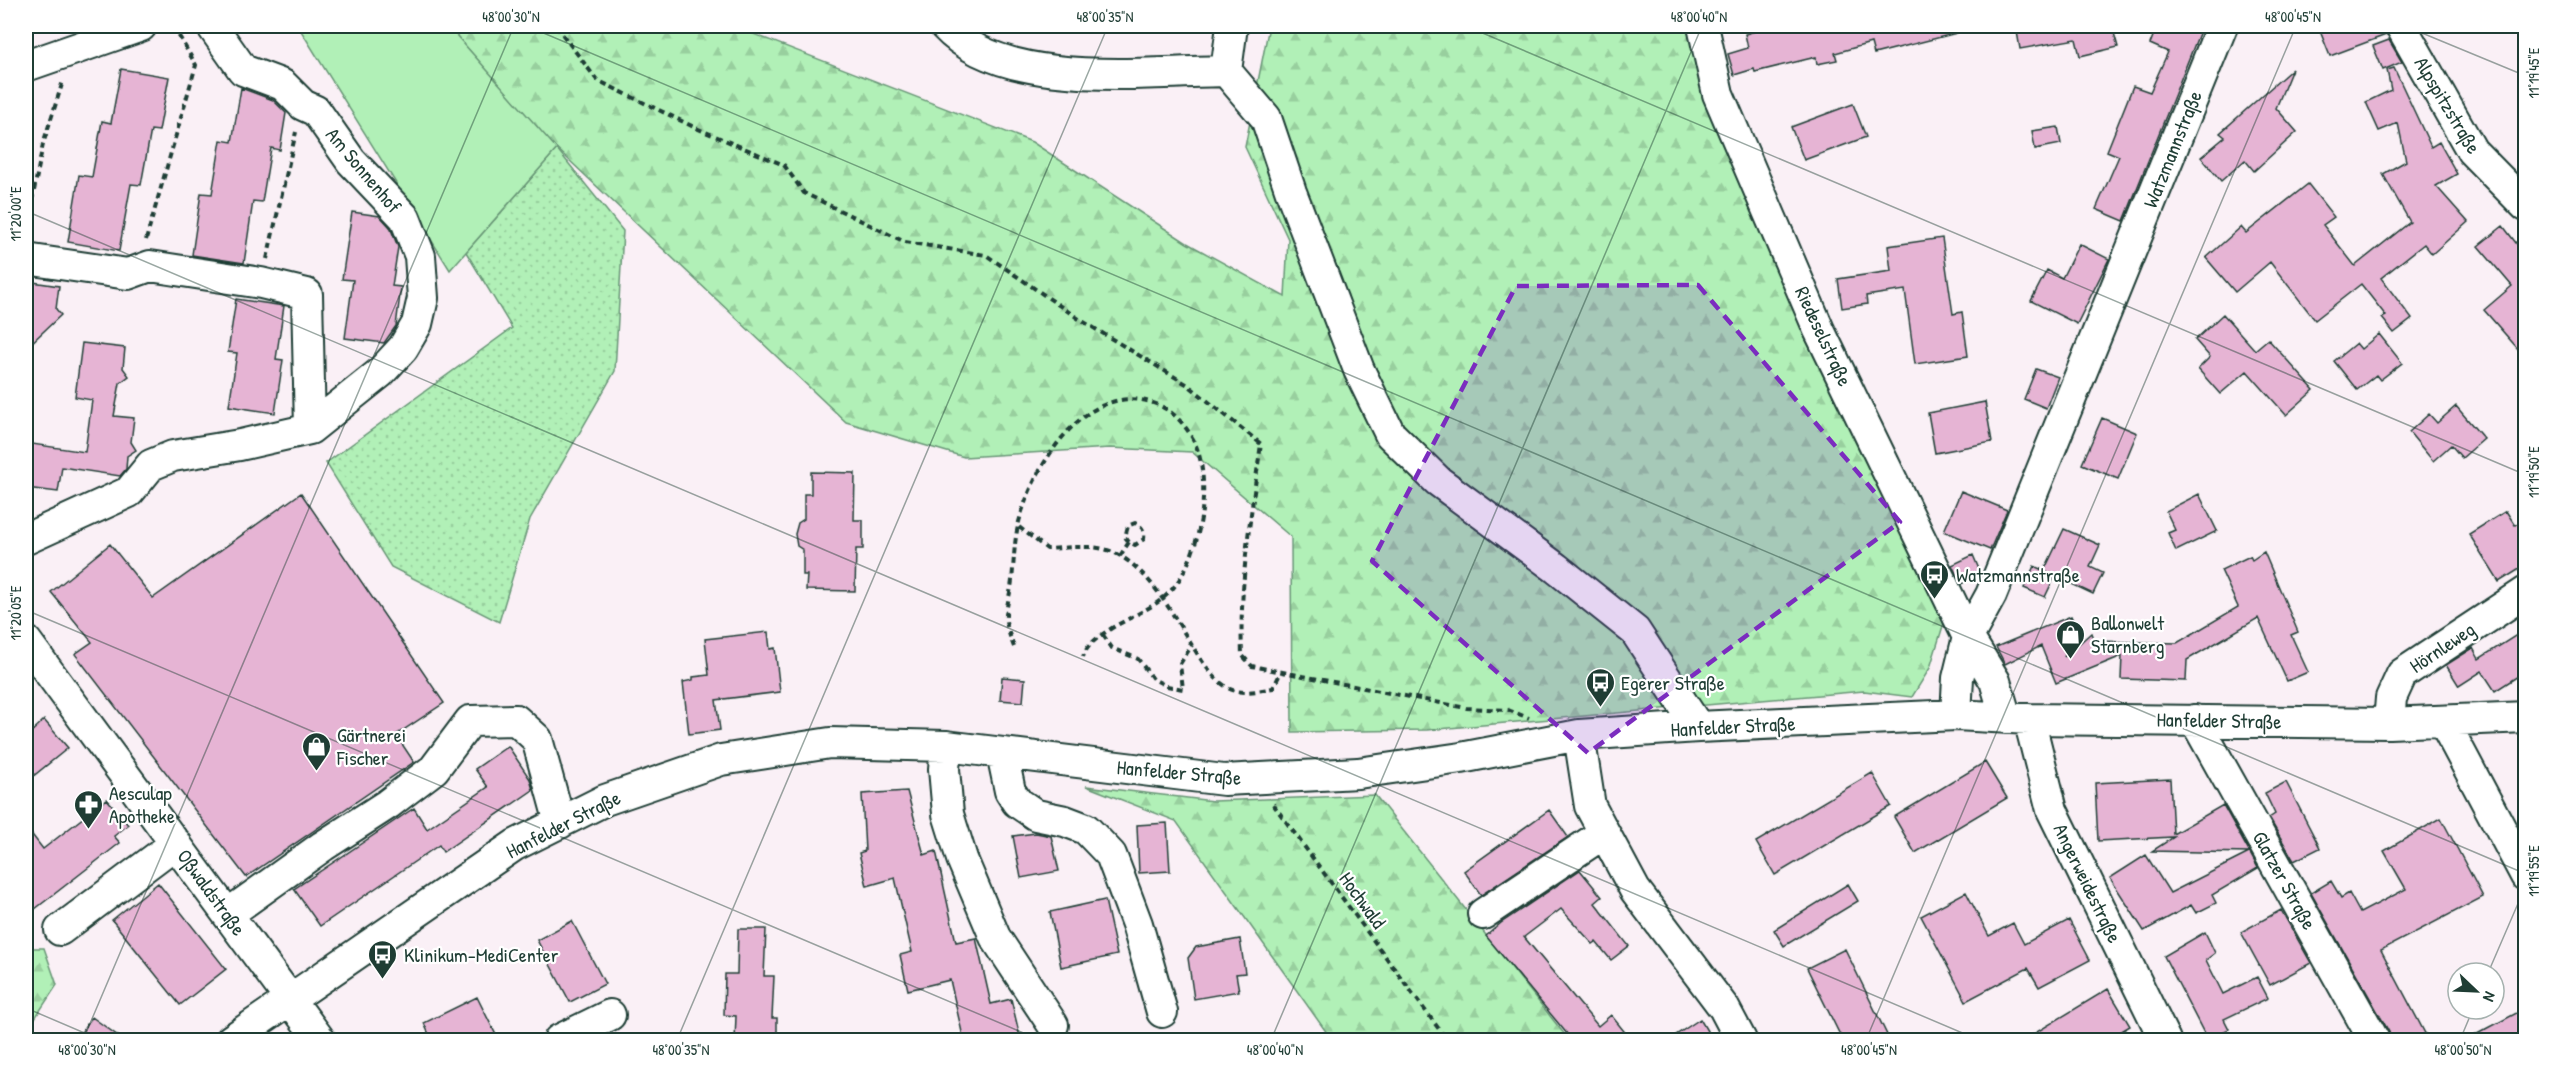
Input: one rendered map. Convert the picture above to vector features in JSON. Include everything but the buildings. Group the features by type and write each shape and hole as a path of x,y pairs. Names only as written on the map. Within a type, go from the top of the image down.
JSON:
{"street":[{"path":"26,66 141,26"},
{"name":"Am Sonnenhof","path":"26,539 129,492 151,465 173,456 240,446 310,429 380,373 403,348 417,324 423,298 420,256 405,218 351,160 316,111 303,105 283,85 243,70 212,26"},
{"path":"945,26 989,56 1038,68 1101,74 1226,71"},
{"path":"1232,26 1226,71 1266,117 1291,192 1355,360 1390,434 1438,481 1556,568 1635,631 1698,727"},
{"name":"Riedeselstraße","path":"1703,26 1718,94 1819,330 1968,637 2018,719"},
{"name":"Watzmannstraße","path":"1956,716 1958,678 1968,637 1991,595 2222,26"},
{"name":"Alpspitzstraße","path":"2401,26 2472,151 2526,206"},
{"path":"26,259 128,274 150,266 261,283 307,294 310,429"},
{"name":"Hörnleweg","path":"2389,723 2391,698 2402,674 2526,592"},
{"name":"Oßwaldstraße","path":"26,641 320,1041"},
{"name":"Hanfelder Straße","path":"231,1041 516,846 605,800 721,760 830,743 946,746 1224,780 1358,773 1461,758 1579,735 1698,727 1956,716 2018,719 2389,723 2526,717"},
{"name":"Angerweidestraße","path":"2018,719 2052,810 2165,1041"},
{"path":"228,914 323,846 388,804 434,769 470,721 516,720 537,739 560,823"},
{"name":"Glatzer Straße","path":"2195,720 2374,1041"},
{"path":"2444,722 2526,876"},
{"path":"1579,735 1590,806 1604,833 1635,890 1724,1008 1741,1041"},
{"path":"946,746 944,769 948,814 962,859 995,937 1053,1025"},
{"path":"1002,753 1010,791 1017,802 1036,815 1065,821 1086,829 1111,855 1137,924 1162,1012"},
{"path":"1483,914 1604,833"},
{"path":"60,930 176,843"},
{"path":"559,1041 610,1015"}],"path":[{"path":"137,271 196,65 173,26"},
{"path":"556,26 597,80 696,129 784,165 804,193 905,242 986,255 1079,319 1188,386 1261,444 1246,552 1242,655 1252,666 1466,708 1508,710 1539,721"},
{"path":"26,232 43,144 59,90 78,47"},
{"path":"261,283 303,105"},
{"path":"1014,647 1006,620 1018,526 1032,486 1054,445 1080,420 1110,401 1140,399 1167,408 1185,425 1199,450 1203,488 1198,534 1180,580 1162,599 1086,648 1083,657"},
{"path":"1135,523 1142,527 1145,533 1144,539 1135,545 1129,542 1125,537 1128,526 1135,523"},
{"path":"1018,526 1047,549 1097,547 1120,556 1146,578 1207,668 1226,687 1251,693 1274,688 1281,672"},
{"path":"1120,556 1129,542"},
{"path":"1103,635 1112,648 1138,658 1153,679 1167,686 1183,689 1180,664 1192,645"},
{"name":"Hochwald","path":"1255,778 1447,1041"}],"highlighted area":[{"path":"1698,285 1900,522 1588,753 1372,561 1516,286"}],"green space":[{"path":"298,26 448,26 557,149 450,270"},
{"path":"448,26 733,26 1032,142 1187,243 1285,297 1288,239 1245,147 1269,26 1703,26 1951,600 1930,668 1912,697 1864,691 1427,730 1292,732 1291,537 1192,452 1110,448 964,457 846,422 550,142"},
{"path":"557,149 623,231 615,371 530,519 499,622 391,567 326,463 512,328 466,252"},
{"path":"1086,786 1213,801 1375,795 1569,1040 1332,1040 1176,821"},
{"path":"26,948 44,948 57,985 29,1027 26,1022"}],"place":[{"name":"Watzmannstraße","path":"1935,600"},
{"name":"Ballonwelt Starnberg","path":"2070,660"},
{"name":"Egerer Straße","path":"1600,708"},
{"name":"Gärtnerei Fischer","path":"316,772"},
{"name":"Aesculap Apotheke","path":"88,830"},
{"name":"Klinikum-MediCenter","path":"383,980"}]}
